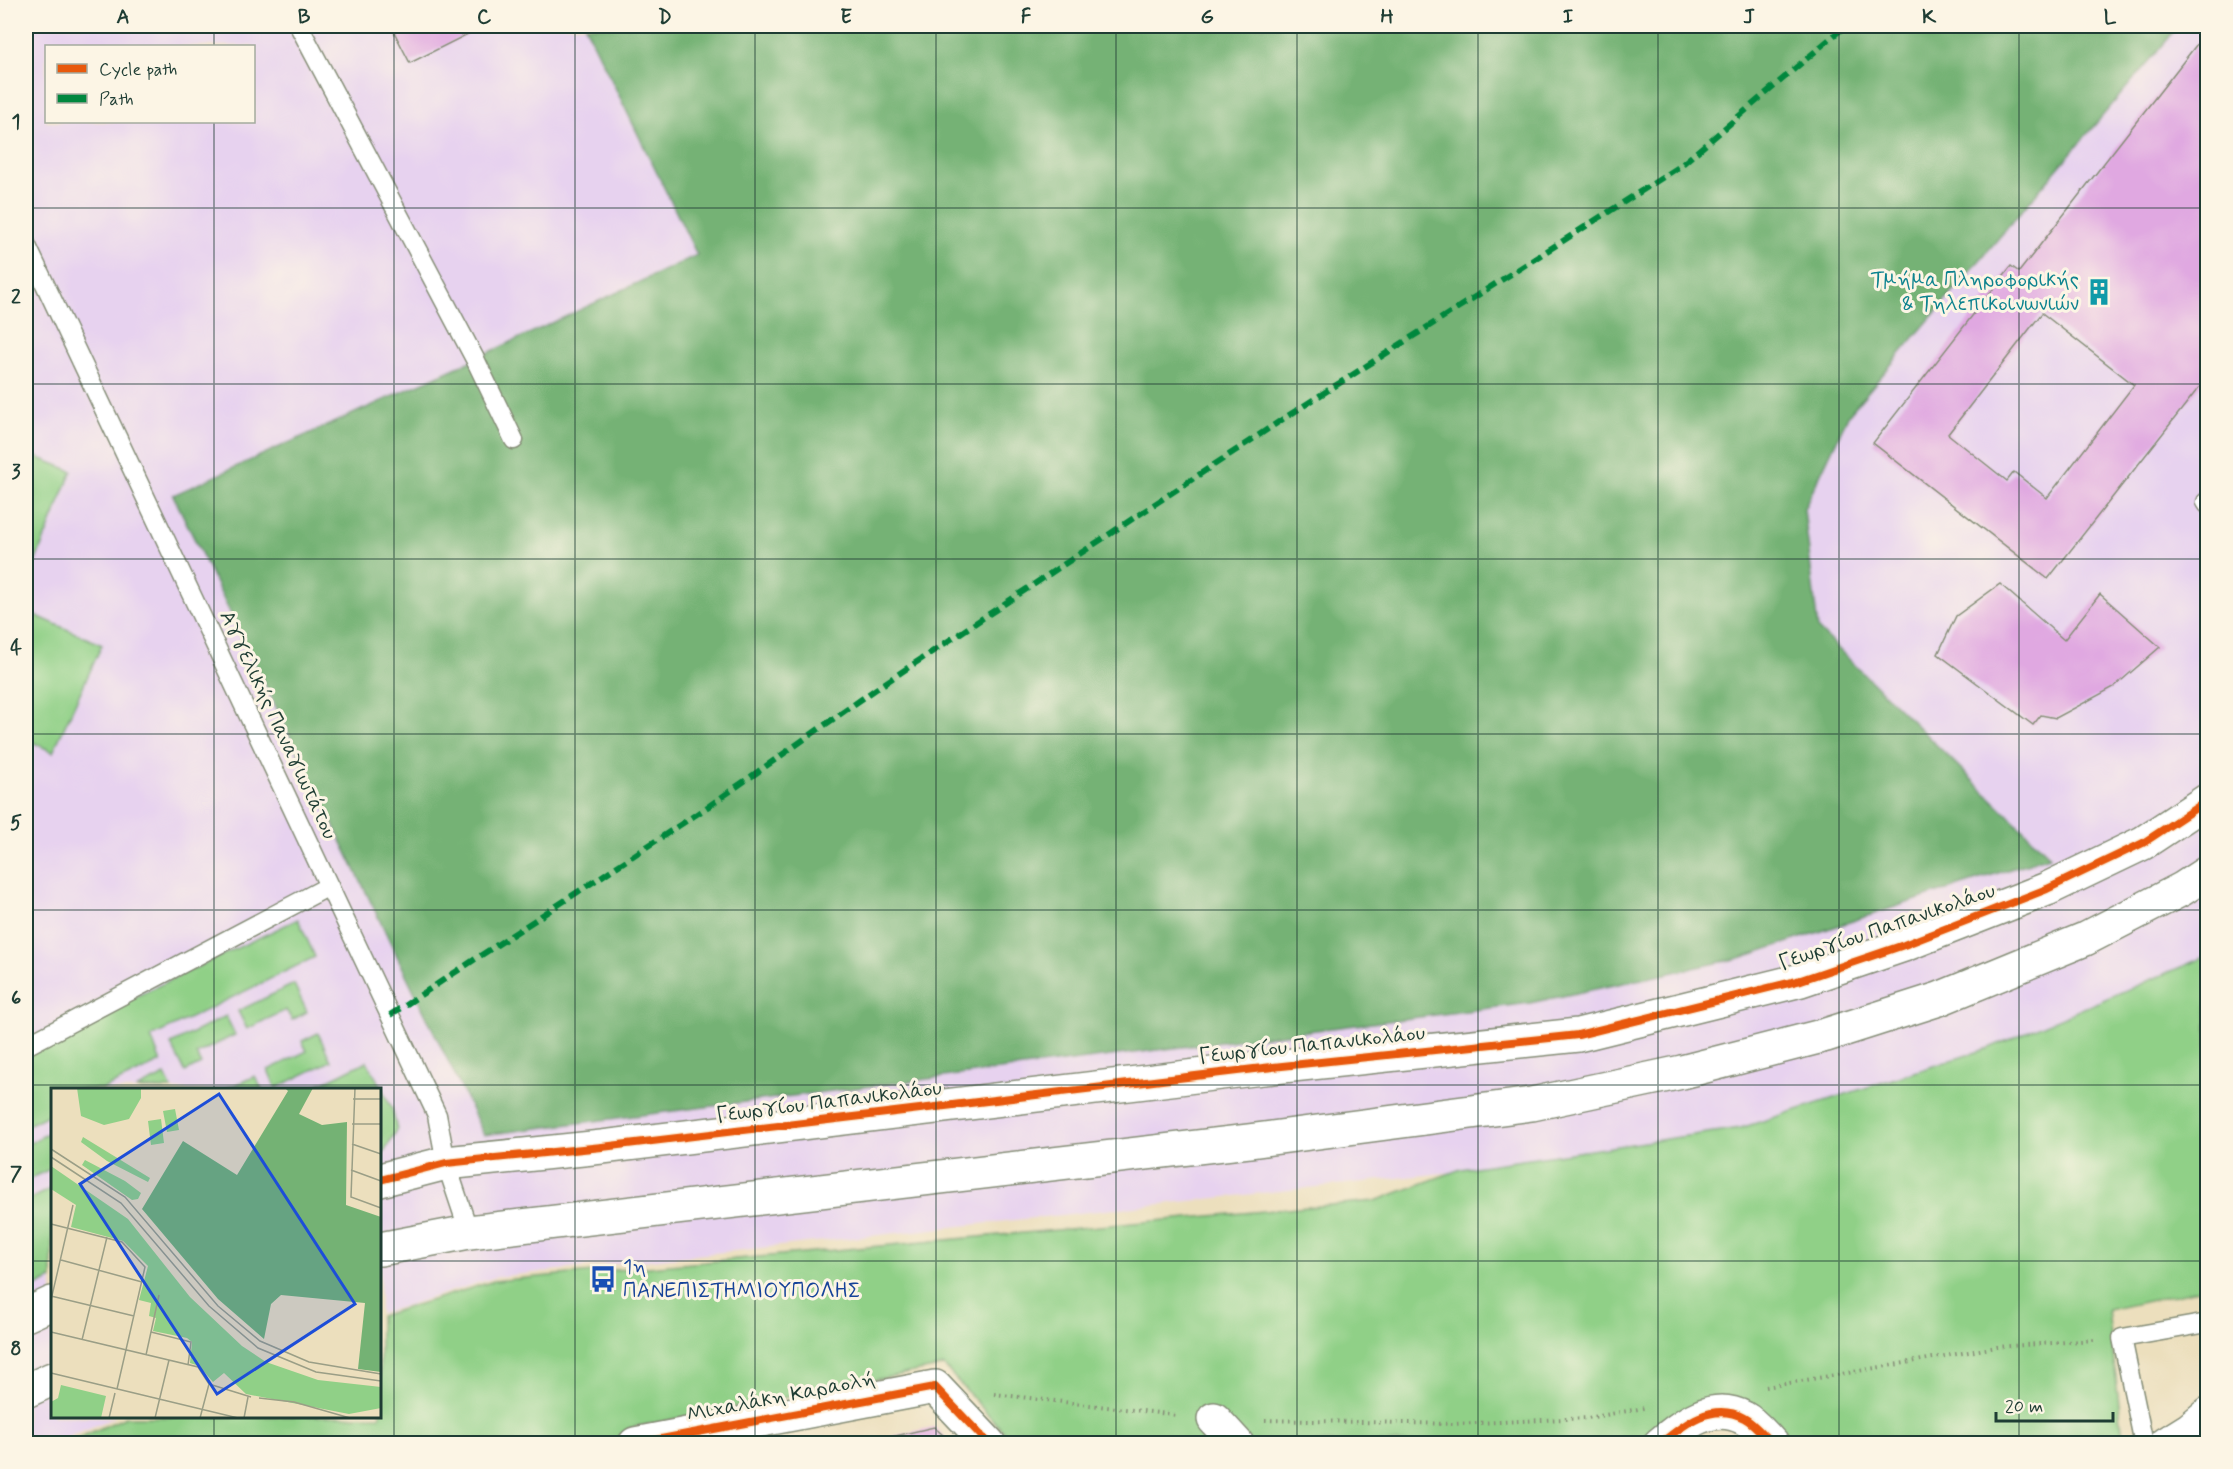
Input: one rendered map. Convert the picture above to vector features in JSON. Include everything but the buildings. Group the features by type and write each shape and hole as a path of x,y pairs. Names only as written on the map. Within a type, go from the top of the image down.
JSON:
{"street":[{"name":"Γεωργίου Παπανικολάου","path":"381,1180 447,1163 626,1145 1254,1069 1578,1035 1801,980 1904,945 2047,888 2143,843 2208,800"},
{"path":"381,1249 468,1232 1249,1141 1532,1104 1682,1072 1826,1035 1939,999 2085,939 2182,889 2208,872"},
{"path":"26,1314 51,1303"},
{"path":"26,1391 51,1379"},
{"name":"Μιχαλάκη Καραολή","path":"635,1443 934,1387 989,1443"},
{"path":"1660,1443 1689,1420 1720,1410 1745,1418 1772,1443"},
{"path":"2166,1443 2190,1429 2208,1414"},
{"path":"1214,1419 1238,1443"}],"lane":[{"path":"299,26 475,359 514,440"},
{"name":"Αγγελικής Παναγιωτάτου","path":"26,244 437,1115 447,1163 468,1232"},
{"path":"26,1046 329,886"},
{"path":"2144,1443 2122,1338 2208,1323"}],"path":[{"path":"1764,1387 1997,1347 2122,1338"},
{"path":"993,1394 1214,1419 1454,1425 1588,1418 1647,1408"}],"shaded area":[{"path":"26,26 2207,26 2207,958 1987,1049 1744,1130 1462,1171 496,1277 381,1314 381,1088 51,1088 51,1418 114,1418 53,1443 26,1443"}],"green space":[{"path":"585,26 2179,26 1849,414 1804,509 1818,629 2050,856 1740,958 1530,1003 484,1135 173,495 475,359 697,255"},
{"path":"26,453 72,471 31,572 26,570"},
{"path":"26,611 102,645 53,752 26,739"},
{"path":"298,919 315,957 151,1037 161,1062 105,1088 51,1088 51,1114 26,1126 26,1049"},
{"path":"2207,956 2207,1288 2108,1310 2123,1439 2093,1444 1788,1443 1762,1419 1666,1419 1642,1443 1014,1443 944,1366 629,1428 612,1443 65,1444 124,1418 381,1418 381,1316 494,1281 1375,1201 1461,1169 1741,1128 1989,1048"},
{"path":"294,984 307,1012 292,1020 286,1010 247,1029 238,1011"},
{"path":"226,1016 235,1035 196,1054 201,1064 185,1072 171,1044"},
{"path":"318,1033 331,1061 276,1088 268,1070 307,1051 302,1041"},
{"path":"367,1061 392,1108 397,1130 385,1150 381,1153 381,1088 312,1088"},
{"path":"165,1075 172,1088 138,1088"},
{"path":"255,1076 261,1088 228,1088"},
{"path":"51,1132 51,1168 26,1181 26,1145"},
{"path":"51,1188 51,1280 26,1292 26,1201"}],"marked path":[{"path":"390,1015 709,806 876,689 1283,419 1679,167 1845,26"}],"cycle path":[{"path":"381,1180 446,1163 602,1147 1254,1069 1578,1035 1801,980 1904,945 2047,889 2143,843 2208,800"},
{"path":"635,1444 935,1387 989,1444"},
{"path":"1660,1444 1699,1417 1721,1412 1732,1413 1748,1420 1772,1444"}],"place":[{"name":"Τμήμα Πληροφορικής & Τηλεπικοινωνιών","path":"2099,292"},
{"name":"1η ΠΑΝΕΠΙΣΤΗΜΙΟΥΠΟΛΗΣ","path":"603,1279"}]}
